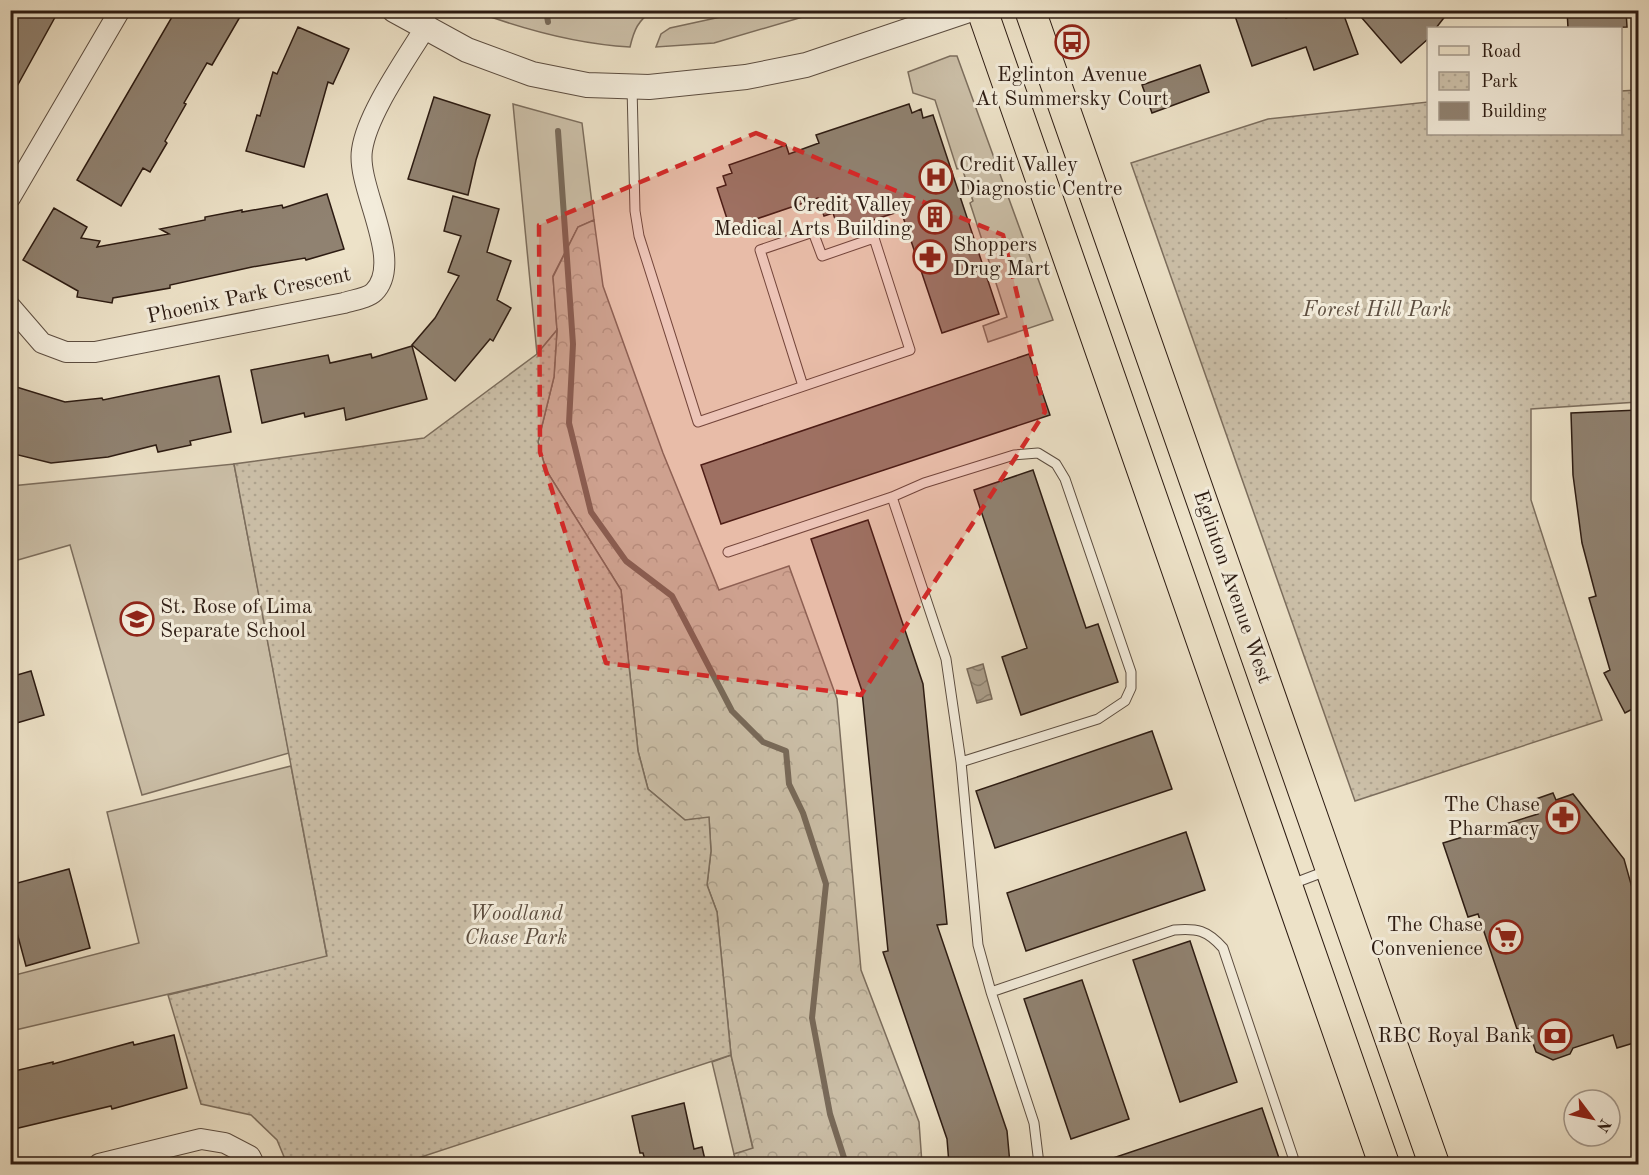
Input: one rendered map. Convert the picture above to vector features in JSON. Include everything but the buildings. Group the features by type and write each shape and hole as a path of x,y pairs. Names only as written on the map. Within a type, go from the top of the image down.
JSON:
{"main road":[{"path":"982,10 1384,1164"},
{"name":"Eglinton Avenue West","path":"1030,10 1434,1164"}],"street":[{"path":"10,198 120,10"},
{"path":"394,10 430,19 467,50 532,74 587,85 632,87 691,84 746,77 806,65 969,10"},
{"name":"Phoenix Park Crescent","path":"10,306 42,344 66,352 95,352 345,303 374,293 385,274 381,235 366,185 361,152 369,124 430,19"},
{"path":"99,1164 201,1139 225,1143 250,1156 254,1164"}],"lane":[{"path":"632,87 635,211 639,236 698,422 910,350 874,238 822,256 813,232 760,250 803,386"},
{"path":"728,552 892,497 924,483 1014,455 1038,453 1056,464 1065,478 1131,672 1131,688 1125,701 1098,719 961,762"},
{"path":"892,497 946,659 961,762 978,945 1034,1123 1040,1164"},
{"path":"1287,886 1331,869"},
{"path":"991,992 1174,930 1193,928 1212,936 1222,948 1290,1146 1294,1164"}],"highlighted area":[{"path":"756,133 1003,235 1045,412 861,695 606,663 540,452 539,225"}],"green space":[{"path":"653,10 637,26 630,47 590,43 551,35 474,11"},
{"path":"748,11 823,11 714,43 656,47 661,34 670,28"},
{"path":"950,56 957,56 1053,320 988,342 983,326 1007,317 970,203 973,201 962,168 957,169 935,100 913,93 908,72"},
{"name":"Forest Hill Park","path":"1638,90 1638,402 1531,409 1531,500 1602,720 1355,801 1131,163 1268,119 1427,102 1427,135 1622,135 1622,91"},
{"path":"513,104 582,123 594,220 578,227 553,276 557,330 537,354"},
{"path":"594,220 603,286 663,453 719,590 789,566 837,699 861,970 919,1122 922,1164 736,1164 734,1154 753,1148 731,1055 717,912 707,885 711,851 709,818 685,820 648,789 638,751 621,590 546,470 538,442 554,377 557,330 553,277 578,227"},
{"name":"Woodland Chase Park","path":"557,330 554,377 538,442 546,470 621,590 638,751 648,789 685,820 709,817 711,851 707,885 717,912 731,1055 400,1164 287,1164 277,1140 251,1115 201,1104 168,995 327,956 234,464 424,438 537,354"},
{"path":"234,464 289,753 142,795 70,545 11,562 11,486"},
{"path":"291,766 327,957 11,1031 11,976 139,943 107,812"},
{"path":"731,1055 753,1149 734,1154 712,1062"}],"water":[{"path":"983,664 992,699 977,703 967,669"}],"waterway":[{"path":"546,10 548,22"},
{"path":"558,131 573,344 569,423 591,512 626,561 672,596 732,711 763,742 786,751 789,784 803,813 826,884 812,1018 830,1114 846,1164"}],"place":[{"name":"Eglinton Avenue At Summersky Court","path":"1072,42"},
{"name":"Credit Valley Diagnostic Centre","path":"936,177"},
{"name":"Credit Valley Medical Arts Building","path":"935,217"},
{"name":"Shoppers Drug Mart","path":"930,257"},
{"name":"St. Rose of Lima Separate School","path":"137,619"},
{"name":"The Chase Pharmacy","path":"1563,817"},
{"name":"The Chase Convenience","path":"1506,937"},
{"name":"RBC Royal Bank","path":"1555,1036"}]}
